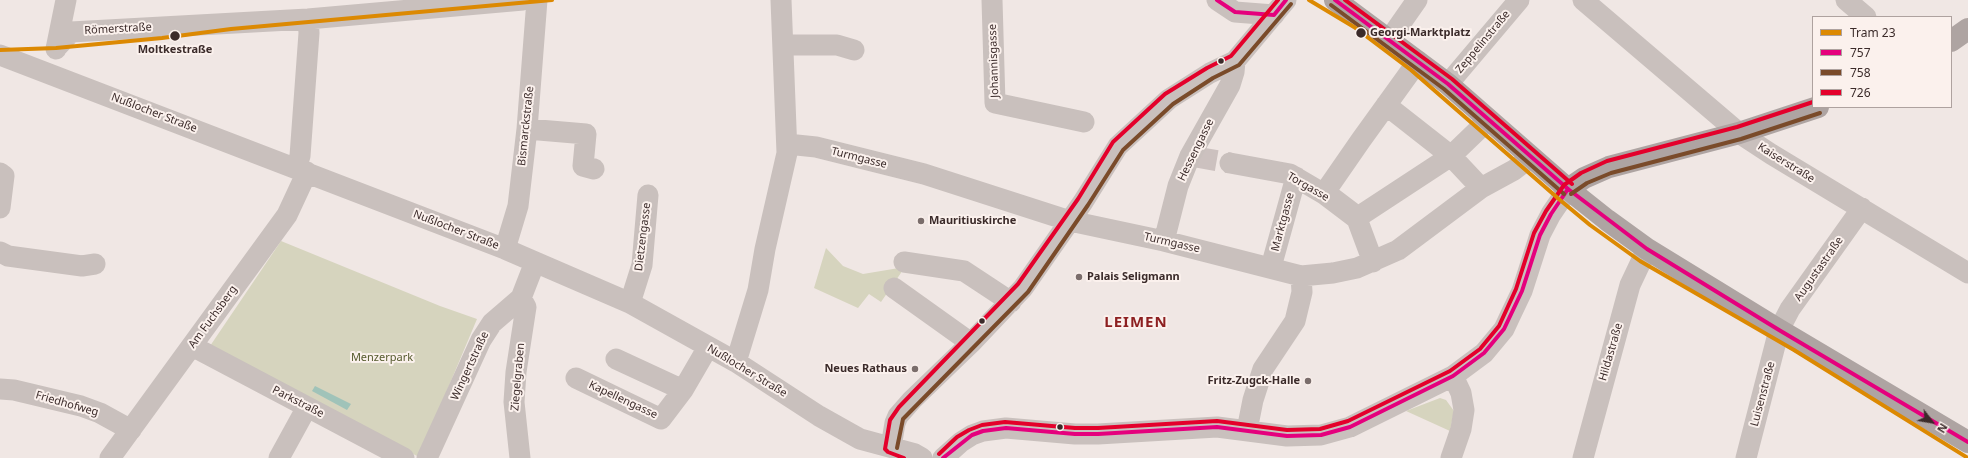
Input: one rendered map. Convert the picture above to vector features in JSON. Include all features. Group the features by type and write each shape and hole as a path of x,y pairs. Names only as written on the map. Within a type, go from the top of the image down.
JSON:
{"main road":[{"path":"1335,0 1448,84 1600,216 1647,249 1779,330 1968,442"},
{"path":"1952,40 1968,29"},
{"path":"1568,189 1584,178 1609,167 1739,133 1815,108"}],"street":[{"path":"48,72 56,48 66,0"},
{"name":"Römerstraße","path":"56,48 71,32 308,19 523,0"},
{"name":"Bismarckstraße","path":"505,249 518,206 527,129 538,0"},
{"path":"736,362 758,290 765,249 787,153 781,0"},
{"name":"Johannisgasse","path":"992,0 995,103 1084,122"},
{"path":"1217,0 1235,12 1280,8"},
{"path":"1389,40 1417,0"},
{"name":"Zeppelinstraße","path":"1448,84 1519,0"},
{"name":"Kaiserstraße","path":"1583,0 1739,133 1771,154 1968,273"},
{"path":"1846,0 1865,16"},
{"path":"891,447 895,423 898,416 912,400 1011,302 1035,272 1070,221 1118,146 1135,129 1169,100 1210,73 1234,61 1280,8"},
{"path":"301,170 300,156 309,33 308,19"},
{"path":"783,45 836,46 854,50"},
{"name":"Nußlocher Straße","path":"0,55 48,72 505,249 630,303 736,362 819,416 860,439 891,447 922,458"},
{"name":"Hessengasse","path":"1164,241 1178,186 1230,85 1234,72 1234,61"},
{"path":"1418,61 1325,192 1358,217 1451,156 1487,118"},
{"path":"1386,105 1451,156 1481,188"},
{"path":"527,129 586,134 582,166"},
{"name":"Turmgasse","path":"787,144 816,147 924,174 1070,221 1164,241 1300,276 1333,273 1373,262 1398,250 1481,188 1514,170 1531,157"},
{"name":"Torgasse","path":"1230,163 1280,172 1296,177 1324,194 1357,219 1373,262"},
{"name":"Am Fuchsberg","path":"110,458 287,215 301,170"},
{"path":"0,173 4,176 0,208"},
{"name":"Marktgasse","path":"1271,268 1296,177"},
{"path":"944,458 961,442 972,435 1000,428 1075,434 1105,434 1201,427 1247,430 1287,436 1327,434 1356,425 1453,376 1484,353 1504,329 1522,292 1540,235 1551,214 1568,189"},
{"name":"Dietzengasse","path":"630,303 642,265 648,195"},
{"name":"Augustastraße","path":"1779,330 1790,309 1862,208"},
{"name":"Hildastraße","path":"1582,458 1630,285 1647,249"},
{"path":"0,252 8,256 82,266 95,264"},
{"name":"Wingertstraße","path":"427,458 487,330 498,317 521,298 535,262"},
{"path":"904,262 964,271 1011,302"},
{"path":"1247,430 1253,400 1263,369 1295,321 1302,292 1300,276"},
{"path":"894,288 971,343"},
{"name":"Ziegelgraben","path":"520,458 514,402 516,372 526,307 521,298"},
{"name":"Luisenstraße","path":"1746,458 1779,330"},
{"name":"Parkstraße","path":"192,346 404,458"},
{"name":"Kapellengasse","path":"576,378 660,419 682,390 708,347"},
{"path":"616,359 682,390"},
{"path":"1451,458 1461,429 1464,410 1461,393 1453,376"},
{"name":"Friedhofweg","path":"0,389 14,390 70,403 100,412 131,430"},
{"path":"279,458 307,407"}],"green space":[{"name":"Menzerpark","path":"281,241 440,306 477,319 419,457 208,349"},
{"path":"826,248 843,266 863,274 905,267 881,302 869,294 858,308 814,288"},
{"path":"1440,398 1446,400 1454,411 1450,431 1406,411"}],"shaded area":[{"path":"315,386 351,404 347,410 312,391"}],"tunnel":[{"path":"1196,157 1230,163"}],"tram line":[{"name":"23","path":"0,50 56,48 162,38 231,29 552,0"},
{"name":"23","path":"1309,0 1354,27 1411,70 1560,200 1590,225 1640,261 1794,350 1968,458"}],"transit line":[{"name":"757","path":"1217,0 1235,12 1274,15 1286,0"},
{"name":"726","path":"904,458 888,452 885,449 890,420 899,407 1018,284 1078,199 1113,142 1165,94 1207,68 1231,56 1278,0"},
{"name":"757","path":"1335,0 1448,84 1568,189 1647,249 1779,330 1968,442"},
{"name":"726","path":"1345,0 1452,79 1572,184"},
{"name":"758","path":"897,448 903,419 1028,292 1088,205 1123,150 1173,104 1213,78 1239,65 1291,4"},
{"name":"758","path":"1331,5 1444,89 1564,194"},
{"name":"726","path":"939,454 957,437 969,430 982,425 1005,422 1075,428 1098,428 1217,421 1287,430 1320,429 1348,421 1450,371 1480,349 1499,326 1516,289 1534,233 1546,211 1564,185 1581,173 1607,161 1737,127 1812,102"},
{"name":"758","path":"1571,194 1587,183 1611,173 1741,139 1820,113"},
{"name":"757","path":"943,458 972,435 983,431 1006,428 1075,434 1098,434 1217,427 1287,436 1321,435 1350,427 1453,376 1484,353 1504,329 1522,291 1540,235 1551,214 1568,189"}],"place":[{"name":"Georgi-Marktplatz","path":"1361,33"},
{"name":"Moltkestraße","path":"175,36"},
{"name":"Mauritiuskirche","path":"921,221"},
{"name":"Palais Seligmann","path":"1079,277"},
{"name":"Neues Rathaus","path":"915,369"},
{"name":"Fritz-Zugck-Halle","path":"1308,381"}],"district":[{"name":"LEIMEN","path":"1136,323"}]}
